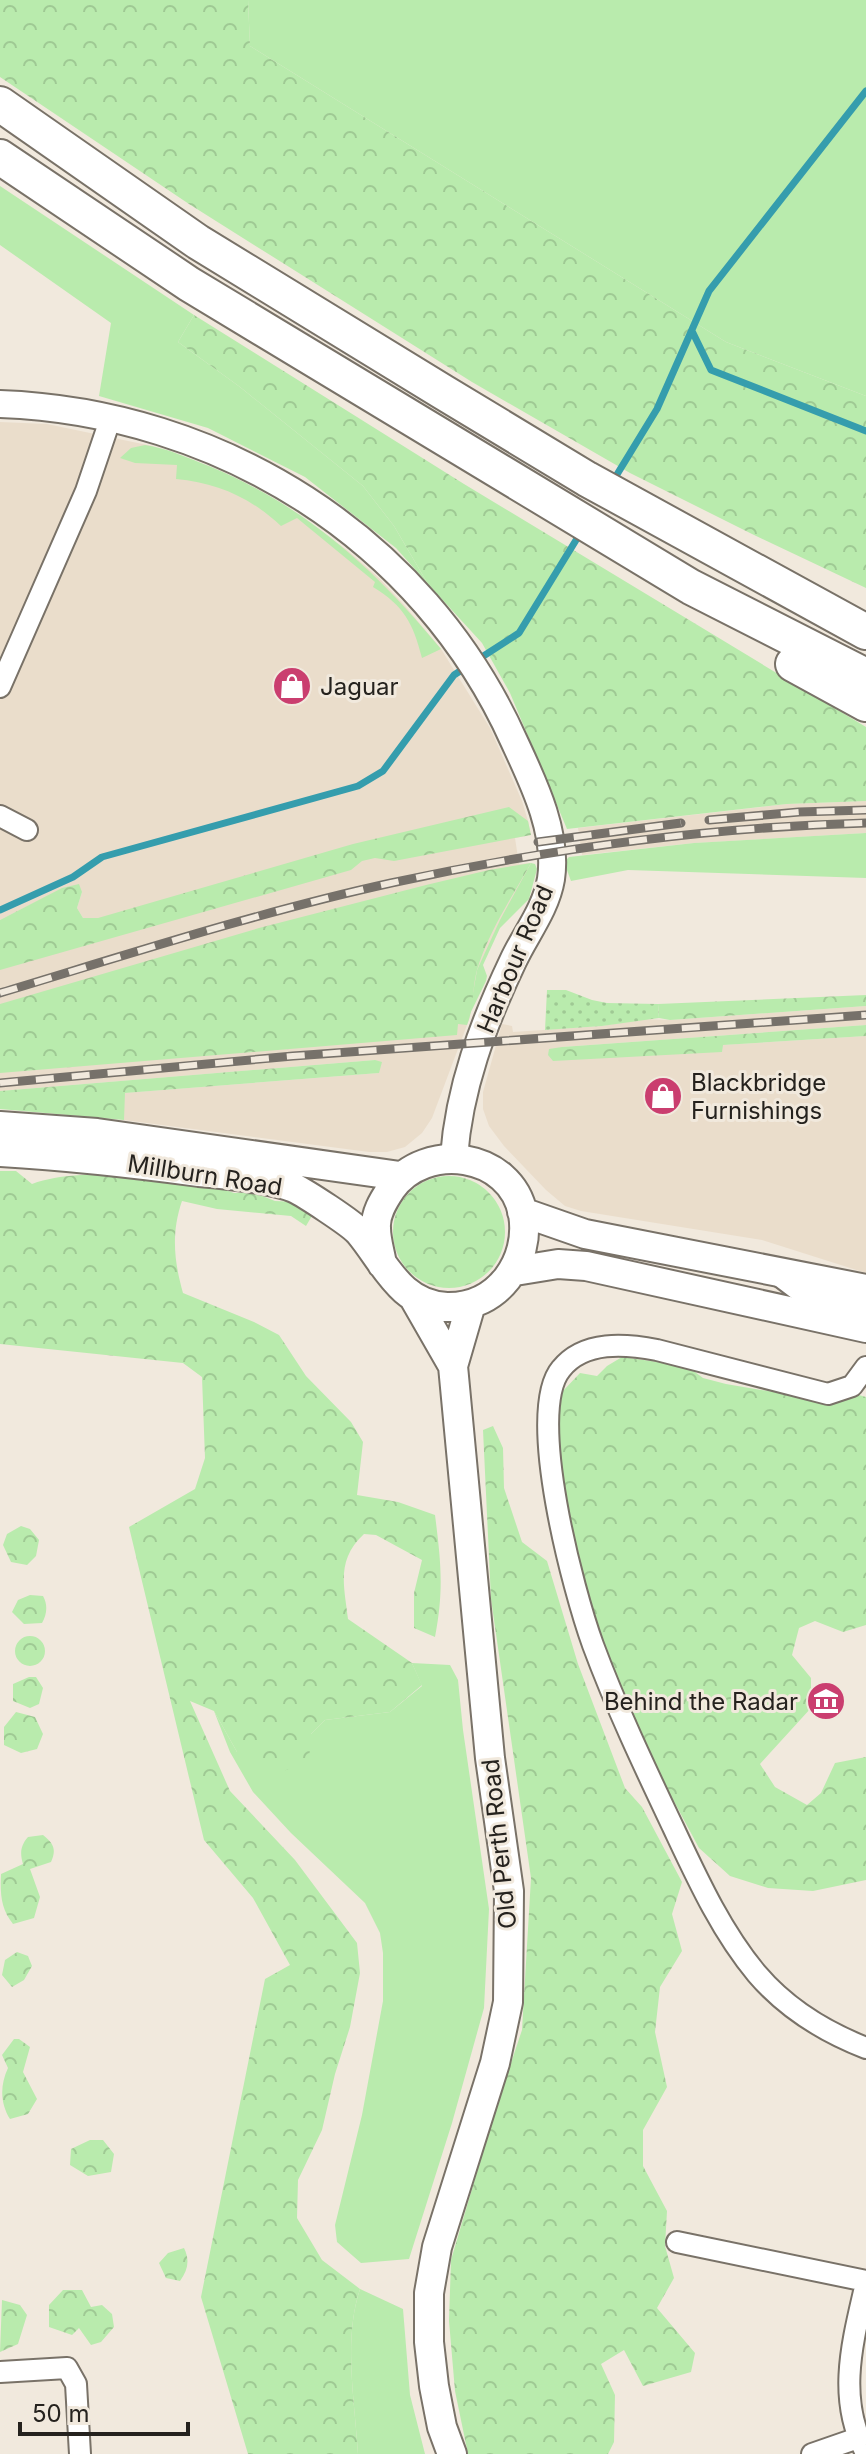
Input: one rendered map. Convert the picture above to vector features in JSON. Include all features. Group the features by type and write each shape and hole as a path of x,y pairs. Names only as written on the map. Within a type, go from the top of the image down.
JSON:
{"highway":[{"path":"0,104 198,242 587,479 866,632"},
{"path":"0,157 189,284 691,587 866,676"},
{"path":"691,587 782,658 866,704"}],"main road":[{"name":"Millburn Road","path":"0,1126 97,1133 400,1176"},
{"name":"Millburn Road","path":"0,1152 186,1170 293,1188 357,1229 382,1264"},
{"path":"454,1157 482,1164 503,1179 517,1198 522,1212 525,1241 515,1271 496,1292 471,1304 445,1307 414,1298 397,1285 382,1264 375,1226 381,1203 400,1176 428,1161 454,1157"},
{"path":"522,1212 585,1234 866,1289"},
{"path":"515,1271 558,1264 586,1266 866,1328"},
{"name":"Old Perth Road","path":"414,1298 453,1366"},
{"name":"Old Perth Road","path":"452,2454 442,2427 434,2386 429,2342 429,2293 437,2247 495,2063 508,2002 509,1891 490,1758 453,1366 471,1304"}],"street":[{"name":"Harbour Road","path":"0,404 48,407 111,417 179,436 243,462 297,493 346,527 391,565 437,615 481,679 511,735 540,803 552,863 551,881 540,911 494,1004 470,1069 457,1117 454,1157"},
{"path":"0,685 86,491 111,417"},
{"path":"0,816 27,830"},
{"path":"779,1272 812,1297 866,1308"},
{"path":"866,1367 852,1386 828,1394 657,1350 608,1345 585,1352 560,1369 549,1396 548,1418 554,1481 568,1558 593,1644 650,1778 695,1873 720,1921 757,1974 816,2024 866,2048"},
{"path":"677,2242 866,2282 848,2358 852,2411 862,2446 812,2454"},
{"path":"0,2372 67,2368 76,2384 80,2454"}],"shaded area":[{"path":"0,422 47,424 152,446 229,475 277,501 347,550 379,578 441,649 490,728 522,801 531,835 515,838 519,864 531,863 477,970 470,1017 432,1118 422,1133 405,1147 387,1152 369,1152 124,1120 124,1093 379,1073 375,1060 0,1091 0,950 94,918 83,918 77,908 82,892 40,900 0,920"},
{"path":"866,801 866,833 694,843 582,855 578,828 787,804"},
{"path":"866,1006 866,1025 562,1047 722,1052 722,1045 866,1036 866,1273 762,1240 565,1206 504,1146 489,1126 483,1109 483,1092 502,1024 512,1026 513,1032 602,1026 641,1019 670,1020"}],"green space":[{"path":"0,0 248,0 250,46 726,342 866,396 866,588 630,473 472,382 189,204 0,77"},
{"path":"248,0 866,0 866,396 726,342 250,46"},
{"path":"0,186 194,315 178,342 240,387 363,486 394,526 428,584 396,548 305,477 208,428 99,396 111,323 0,245"},
{"path":"194,315 464,484 866,727 866,801 787,804 567,829 510,693 482,643 428,584 394,526 363,486 240,387 178,342"},
{"path":"145,445 161,448 244,482 308,521 364,566 441,649 422,658 411,625 400,609 373,587 375,582 297,518 281,526 232,493 176,479 177,465 135,463 120,458 131,448"},
{"path":"509,807 528,821 531,835 394,861 375,858 362,861 351,870 0,970 0,920 62,888 79,884 82,892 77,908 83,918 98,918 353,844"},
{"path":"866,833 866,878 628,870 571,881 564,862 569,857 694,843"},
{"path":"531,863 537,869 529,899 500,928 483,965 486,981 469,1016 477,970"},
{"path":"531,863 487,942 477,970 467,1025 458,1024 457,1035 0,1073 0,1004 259,928 426,885"},
{"path":"547,990 566,990 607,1003 658,1004 659,1018 545,1030"},
{"path":"866,995 866,1006 670,1020 659,1018 658,1004"},
{"path":"866,1025 866,1036 723,1045 722,1052 553,1061 548,1055 549,1049 562,1047"},
{"path":"375,1060 382,1062 379,1073 125,1093 124,1120 0,1109 0,1091"},
{"path":"125,1170 179,1184 211,1185 234,1193 252,1192 275,1201 298,1202 313,1214 306,1226 291,1216 217,1209 182,1201 176,1224 175,1247 183,1293 279,1335 306,1376 351,1422 363,1442 357,1495 398,1502 435,1515 441,1576 435,1637 414,1628 414,1593 422,1560 376,1535 364,1534 349,1553 346,1563 344,1584 348,1619 412,1663 422,1685 390,1712 325,1720 311,1734 309,1760 277,1774 237,1752 214,1711 190,1701 230,1791 295,1860 357,1943 360,1973 350,2027 322,2130 298,2180 297,2218 322,2260 360,2289 351,2350 358,2454 248,2454 201,2297 265,1979 290,1965 253,1898 204,1840 129,1527 195,1489 205,1458 202,1377 183,1363 0,1344 0,1171 16,1171 32,1184 54,1178"},
{"path":"449,1176 471,1180 489,1192 501,1210 505,1232 501,1254 489,1272 471,1284 449,1288 427,1284 409,1272 397,1254 393,1232 397,1210 409,1192 427,1180"},
{"path":"622,1357 687,1366 703,1378 726,1384 827,1401 859,1395 866,1397 866,1625 843,1632 815,1621 799,1628 792,1655 811,1678 811,1708 760,1764 775,1787 807,1805 821,1793 835,1763 866,1757 866,1880 813,1891 768,1888 730,1876 699,1848 647,1751 624,1699 577,1567 559,1484 557,1428 561,1393 580,1373 597,1376"},
{"path":"493,1426 503,1448 504,1488 522,1542 547,1561 578,1664 625,1788 642,1807 682,1882 672,1914 682,1951 660,1987 655,2032 667,2087 643,2130 643,2166 667,2211 665,2246 674,2278 657,2308 695,2353 691,2372 643,2386 624,2350 601,2364 615,2395 614,2442 608,2454 468,2454 455,2391 449,2321 451,2260 522,2030 531,1878 491,1599 483,1430"},
{"path":"21,1526 30,1529 39,1540 36,1556 27,1565 11,1562 3,1545 7,1534"},
{"path":"30,1595 45,1599 42,1623 24,1624 12,1612 18,1600"},
{"path":"30,1636 41,1640 45,1651 41,1662 30,1666 19,1662 15,1651 19,1640"},
{"path":"412,1663 450,1665 458,1680 489,1909 484,2008 409,2259 361,2263 337,2242 335,2225 362,2115 383,2001 380,1933 365,1903 253,1792 230,1752 214,1711 237,1752 311,1734 325,1720 390,1712 422,1686"},
{"path":"36,1677 43,1688 39,1704 30,1708 13,1701 13,1684"},
{"path":"16,1712 35,1717 43,1734 37,1749 21,1753 4,1745 4,1727"},
{"path":"43,1835 52,1844 54,1853 51,1862 30,1869 40,1897 34,1918 13,1924 2,1901 1,1874 23,1864 21,1850 28,1837"},
{"path":"17,1952 28,1956 32,1966 24,1980 12,1987 2,1975 5,1960"},
{"path":"14,2039 30,2047 23,2072 37,2099 28,2114 10,2119 3,2100 2,2087 8,2068 2,2055"},
{"path":"90,2140 103,2140 114,2154 111,2172 88,2176 70,2165 71,2149"},
{"path":"184,2248 187,2261 183,2277 180,2281 166,2278 159,2263 168,2253"},
{"path":"360,2289 403,2309 410,2395 425,2454 358,2454 351,2350"},
{"path":"63,2290 82,2290 91,2307 102,2305 112,2314 114,2327 101,2342 91,2345 79,2328 72,2335 49,2327 49,2305"},
{"path":"2,2300 20,2305 27,2315 18,2344 0,2352"}],"waterway":[{"path":"613,481 657,409 709,291 866,91"},
{"path":"692,331 711,370 866,431"},
{"path":"0,910 73,877 102,857 358,786 383,771 454,675 519,633 581,532"}],"railway":[{"path":"709,820 866,810"},
{"path":"538,842 681,823"},
{"path":"0,993 292,907 450,871 568,850 687,835 866,823"},
{"path":"0,1083 293,1056 866,1015"}],"place":[{"name":"Jaguar","path":"292,686"},
{"name":"Blackbridge Furnishings","path":"663,1096"},
{"name":"Behind the Radar","path":"826,1701"}]}
